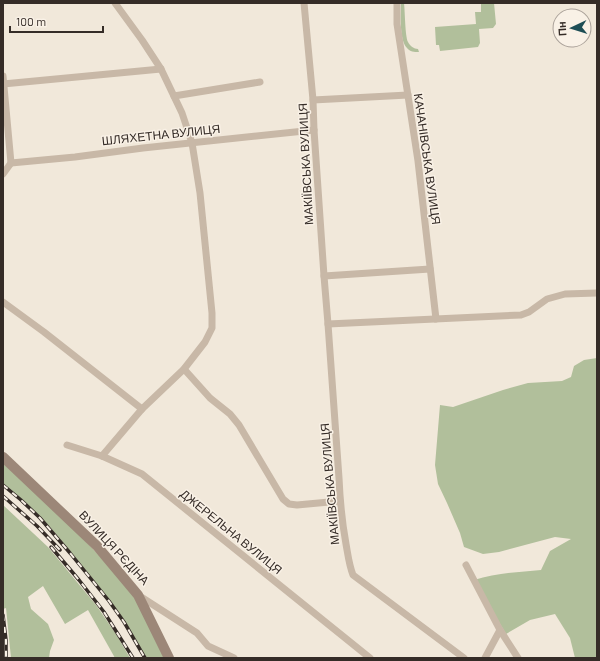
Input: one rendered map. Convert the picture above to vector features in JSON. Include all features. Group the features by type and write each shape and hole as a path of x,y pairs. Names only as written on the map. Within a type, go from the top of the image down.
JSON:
{"main road":[{"name":"ВУЛИЦЯ РЄДІНА","path":"3,457 97,546 138,595"},
{"path":"138,595 169,658"}],"street":[{"path":"102,456 142,409 184,369 205,342 212,328 212,313 201,200 192,143 182,113 161,69 115,3"},
{"name":"МАКІЇВСЬКА ВУЛИЦЯ","path":"304,3 313,100 340,501 350,567 353,575 464,658"},
{"name":"КАЧАНІВСЬКА ВУЛИЦЯ","path":"397,3 397,24 418,161 436,319"},
{"path":"4,84 161,69"},
{"path":"3,76 11,163 3,174"},
{"path":"174,96 260,82"},
{"path":"313,100 408,95"},
{"name":"ШЛЯХЕТНА ВУЛИЦЯ","path":"11,163 314,130"},
{"path":"324,276 430,269"},
{"path":"328,324 521,315 529,312 547,299 566,294 597,293"},
{"path":"3,302 44,332 142,409"},
{"path":"184,369 210,398 230,414 239,425 283,499 289,504 297,505 340,501"},
{"name":"ДЖЕРЕЛЬНА ВУЛИЦЯ","path":"66,445 102,456 142,474 370,658"},
{"path":"466,565 500,630 518,658"},
{"name":"ВУЛИЦЯ РЄДІНА","path":"138,595 197,633 208,646 234,658"},
{"path":"485,658 500,630"}],"green space":[{"path":"401,3 404,3 408,42 412,47 418,49 419,52 409,50 404,44 401,27"},
{"path":"481,3 494,3 496,24 493,28 479,29 480,43 478,47 440,51 439,45 436,45 435,27 476,24 475,12 481,12"},
{"path":"597,358 597,658 575,658 570,638 555,614 530,620 506,634 474,580 499,574 541,570 550,551 571,539 555,537 499,552 483,554 464,547 460,533 438,484 435,465 440,405 453,407 528,383 562,381 571,377 574,366 584,360"},
{"path":"3,463 74,529 136,595 166,658 146,658 124,620 80,563 50,527 3,484"},
{"path":"3,505 48,547 96,605 130,658 115,658 88,610 65,624 43,586 28,597 31,609 48,624 54,640 49,658 11,658 6,608 3,609"}],"railway":[{"path":"3,485 40,518 70,553 109,601 124,622 145,658"},
{"path":"3,496 37,526 60,550"},
{"path":"51,547 104,612 133,658"},
{"path":"3,615 6,640 6,658"}]}
